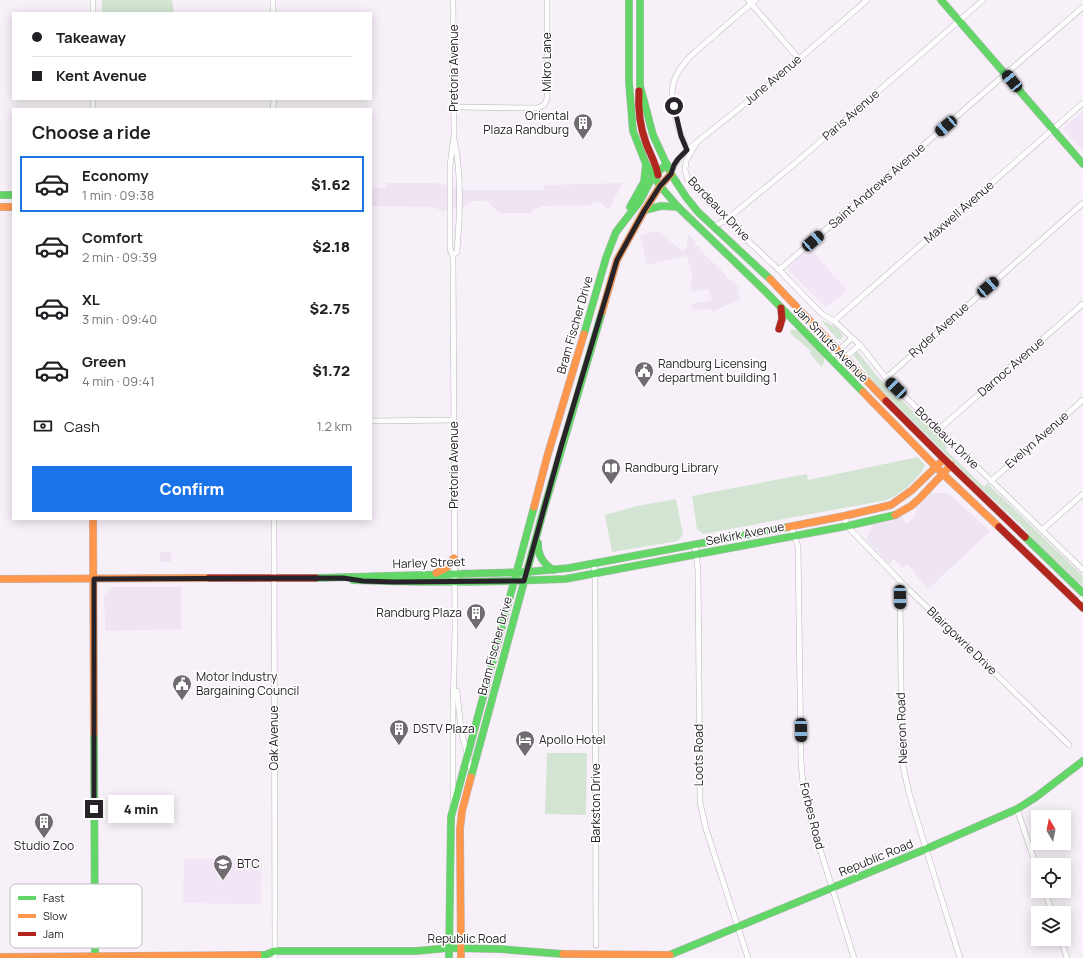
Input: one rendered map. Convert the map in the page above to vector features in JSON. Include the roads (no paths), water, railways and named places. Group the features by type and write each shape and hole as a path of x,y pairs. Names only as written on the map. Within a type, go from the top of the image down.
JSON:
{"main road":[{"path":"616,232 644,182 646,174 646,164 633,131 631,116 629,75 629,0"},
{"path":"640,0 639,116 656,174"},
{"path":"941,0 1083,164"},
{"path":"640,86 653,135 667,164"},
{"path":"646,164 656,174"},
{"name":"Bram Fischer Drive","path":"449,958 450,828 453,809 549,450 606,258 616,232 640,201 656,174 667,164"},
{"name":"Jan Smuts Avenue","path":"667,164 671,174 698,212 715,226 766,275 840,349 876,390 944,459 1083,593"},
{"name":"Jan Smuts Avenue","path":"656,174 660,186 678,207 781,307 943,474 1080,605"},
{"name":"Bram Fischer Drive","path":"461,958 460,829 462,811 472,773 538,532 542,512 617,260 644,211 660,186 671,174"},
{"path":"0,195 12,195"},
{"path":"644,211 651,207 661,205 678,207"},
{"path":"0,207 12,207"},
{"path":"779,329 782,319 781,307"},
{"name":"Selkirk Avenue","path":"527,572 594,565 844,516 891,505 912,490 944,459"},
{"name":"Selkirk Avenue","path":"524,581 565,579 595,574 888,517 900,512 920,499 951,465"},
{"path":"93,520 95,884"},
{"path":"538,532 539,558 553,570"},
{"path":"434,574 446,568 454,558"},
{"name":"Harley Street","path":"0,579 274,579 527,572"},
{"name":"Harley Street","path":"343,578 363,581 524,581"},
{"name":"Republic Road","path":"660,958 670,956 926,849 1017,809 1082,763 1083,755"},
{"name":"Republic Road","path":"0,957 272,956 416,951 449,948 499,949 596,956 670,956"}],"street":[{"path":"93,0 93,12"},
{"path":"273,0 273,12"},
{"name":"Pretoria Avenue","path":"453,809 455,582 453,255 450,248 450,165 454,136 454,0"},
{"name":"Mikro Lane","path":"454,107 537,108 544,105 547,99 546,0"},
{"name":"June Avenue","path":"671,174 678,159 687,150 776,79 867,0"},
{"name":"Paris Avenue","path":"715,226 726,220 799,160 983,0"},
{"path":"687,150 679,129 672,96 673,84 678,72 687,60 752,1 799,59"},
{"name":"Saint Andrews Avenue","path":"780,270 1083,7"},
{"name":"Maxwell Avenue","path":"834,321 1083,103"},
{"name":"Pretoria Avenue","path":"453,255 457,252 459,198 458,161 454,136"},
{"name":"Bordeaux Drive","path":"696,144 686,161 685,170 688,180 726,220 780,270 822,314 834,321 860,345 886,378 1083,570"},
{"name":"June Avenue","path":"667,164 678,159"},
{"name":"Ryder Avenue","path":"886,378 1083,203"},
{"name":"Darnoc Avenue","path":"938,430 1083,304"},
{"path":"830,358 852,338"},
{"path":"836,365 860,345"},
{"name":"Evelyn Avenue","path":"991,481 1083,400"},
{"path":"372,421 454,420"},
{"path":"1042,530 1083,494"},
{"name":"Blairgowrie Drive","path":"844,516 847,526 905,586 1069,745"},
{"name":"Oak Avenue","path":"272,956 274,520"},
{"name":"Forbes Road","path":"791,526 798,546 801,761 803,784 810,817 854,958"},
{"name":"Loots Road","path":"695,545 698,570 700,802 706,829 748,958"},
{"name":"Barkston Drive","path":"594,565 596,945"},
{"name":"Neeron Road","path":"905,586 900,597 902,761 909,793 960,958"},
{"path":"1080,605 1083,596"},
{"name":"Pretoria Avenue","path":"455,674 460,730 472,773"},
{"path":"1017,809 1034,858"},
{"path":"1063,946 1067,958"}],"place":[{"name":"Oriental Plaza Randburg","path":"583,140"},
{"name":"Randburg Licensing department building 1","path":"644,388"},
{"name":"Randburg Library","path":"611,485"},
{"name":"Randburg Plaza","path":"476,630"},
{"name":"Motor Industry Bargaining Council","path":"182,701"},
{"name":"DSTV Plaza","path":"399,746"},
{"name":"Apollo Hotel","path":"525,757"},
{"name":"Studio Zoo","path":"44,839"},
{"name":"BTC","path":"223,881"}]}
